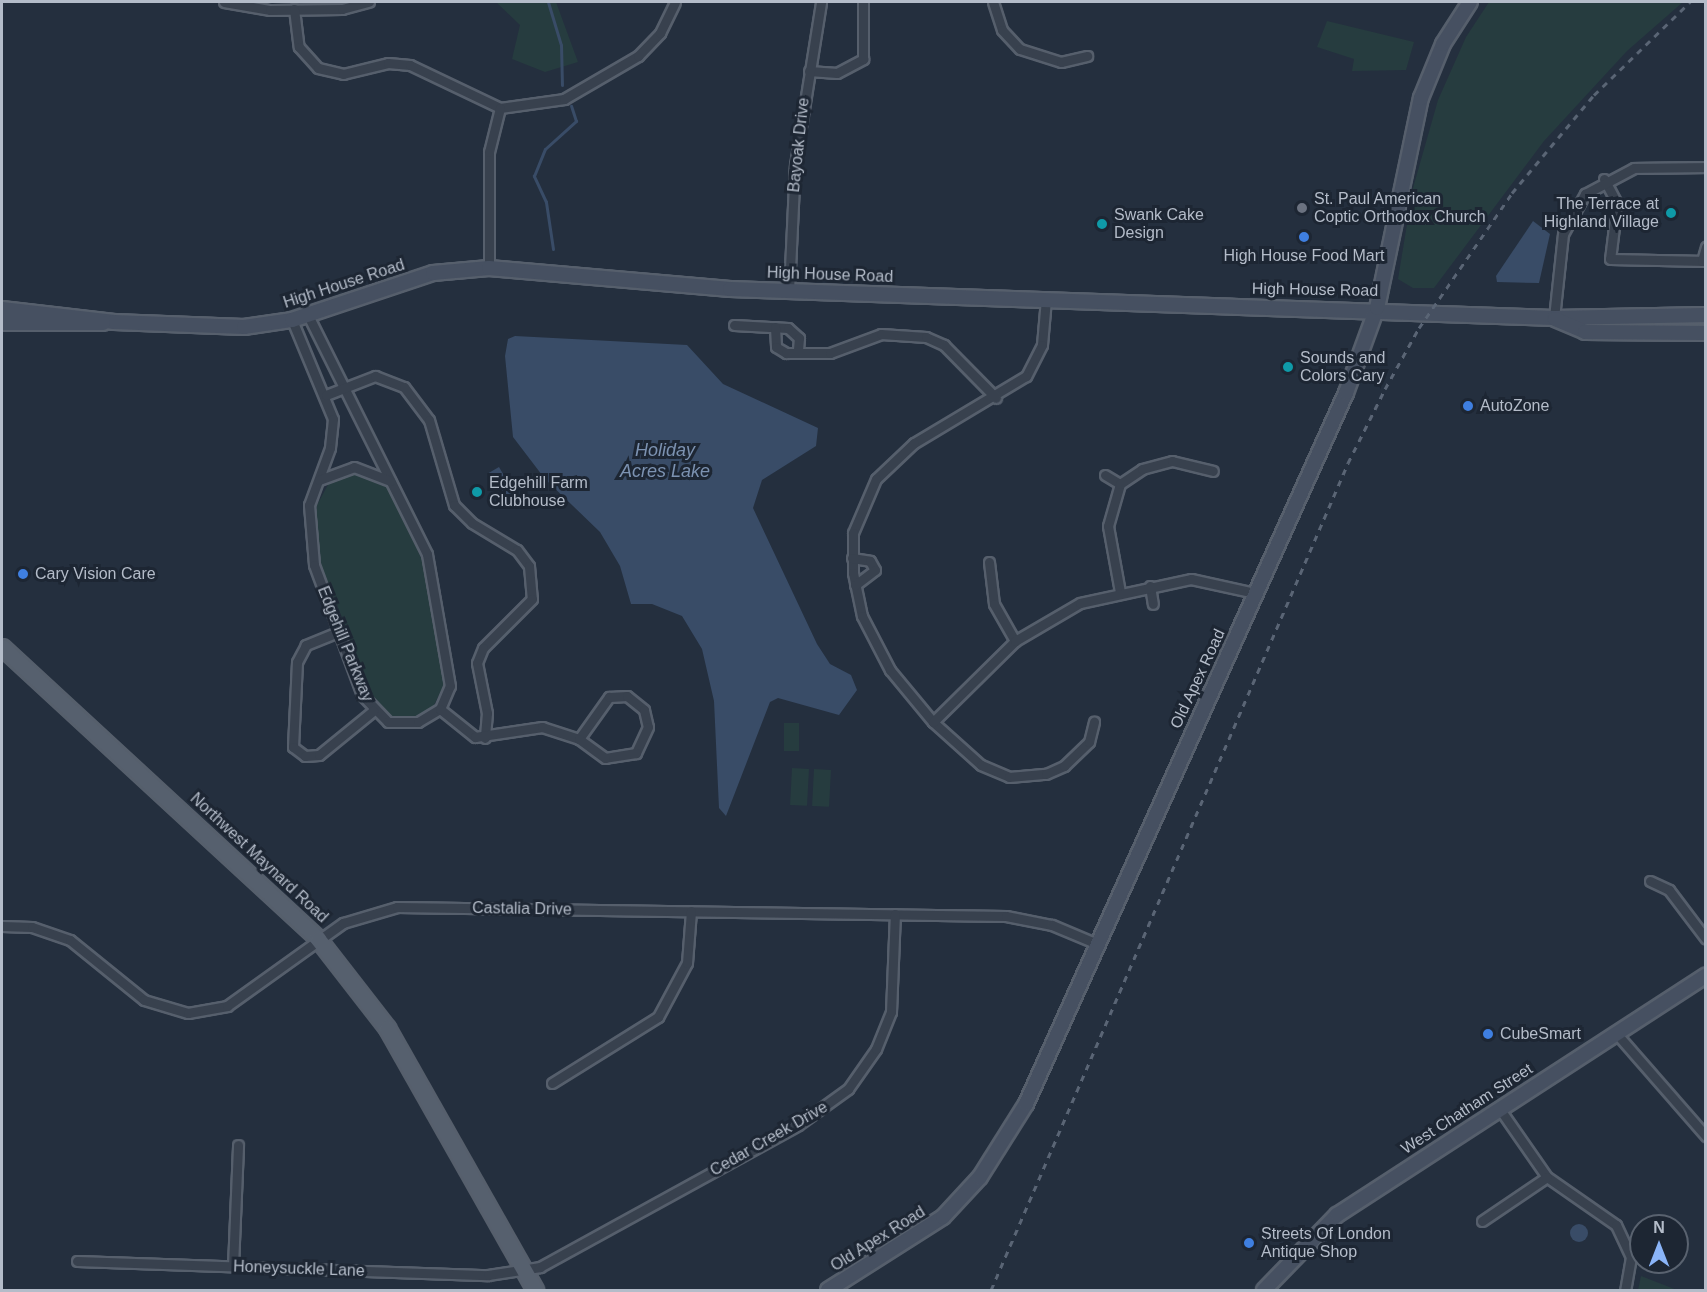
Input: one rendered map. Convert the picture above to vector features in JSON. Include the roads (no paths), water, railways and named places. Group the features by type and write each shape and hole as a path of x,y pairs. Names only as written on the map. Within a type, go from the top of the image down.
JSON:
{"main road":[{"name":"Old Apex Road","path":"828,1290 917,1238 980,1177 1026,1104 1095,943 1346,393 1377,308 1421,98 1443,44 1470,2"},
{"name":"High House Road","path":"2,309 114,322 244,327 292,320 433,273 489,268 634,283 789,290 1377,308 1554,318 1706,315"},
{"name":"High House Road","path":"1554,318 1585,332 1706,333"},
{"name":"High House Road","path":"2,323 78,327 114,322"},
{"name":"Northwest Maynard Road","path":"2,647 318,939 387,1028 521,1269 535,1290"},
{"name":"West Chatham Street","path":"1264,1290 1337,1215 1706,975"}],"street":[{"path":"224,2 242,9 342,9 369,2"},
{"path":"294,9 299,47 318,68 343,74 388,63 410,65 500,108 564,99 638,56 660,33 675,2"},
{"name":"Bayoak Drive","path":"789,290 795,165 821,2"},
{"path":"809,71 837,73 860,64 866,54 863,2"},
{"path":"993,2 1002,30 1020,49 1061,62 1087,56"},
{"path":"489,268 489,152 500,108"},
{"path":"1554,318 1567,221 1604,179 1648,165 1706,167"},
{"path":"1604,179 1617,202 1611,259 1704,261 1706,247"},
{"path":"1046,299 1034,363 996,398 914,443 884,469 860,508 852,558 855,585 879,653 933,722 981,765 1021,778 1064,766 1089,742 1094,722"},
{"path":"308,315 432,572 450,676 440,709 463,731 485,738 542,727 579,739 605,758 636,753 648,727 644,710 627,696 609,697 579,739"},
{"name":"Edgehill Parkway","path":"292,320 326,395 333,431 309,505 308,532 338,632 373,711 404,723 440,709"},
{"path":"734,325 793,330 798,350"},
{"path":"775,327 778,350 830,353 881,334 926,337 944,345 996,398"},
{"path":"326,395 375,376 415,397 433,430 454,505 472,523 517,550 533,576 532,599 479,655 488,713 485,738"},
{"path":"1120,592 1108,526 1120,484 1142,469 1172,461 1213,471"},
{"path":"319,480 354,467 390,481"},
{"path":"1105,475 1120,484"},
{"path":"852,558 870,561 875,570 855,585"},
{"path":"989,562 993,604 1015,641"},
{"path":"933,722 1015,641 1058,612 1120,592 1203,579 1255,593"},
{"path":"1150,586 1154,604"},
{"path":"338,632 306,645 297,662 293,747 305,756 319,755 373,711"},
{"path":"1650,881 1669,890 1706,939"},
{"name":"Castalia Drive","path":"2,926 32,927 70,940 144,1000 188,1012 215,1010 241,999 318,939 360,916 405,907 1018,917 1095,943"},
{"path":"552,1083 658,1017 687,963 691,911"},
{"name":"Cedar Creek Drive","path":"521,1269 555,1259 807,1120 848,1089 876,1049 891,1012 895,914"},
{"path":"1616,1033 1706,1136"},
{"path":"1499,1108 1546,1177 1616,1225 1630,1257 1625,1290"},
{"path":"233,1266 238,1145"},
{"path":"1482,1221 1546,1177"},
{"name":"Honeysuckle Lane","path":"76,1261 488,1275 521,1269"}],"water":[{"path":"1533,221 1550,234 1539,283 1497,282 1496,276"},
{"name":"Holiday Acres Lake","path":"515,336 687,345 723,384 818,428 816,446 762,480 753,508 817,644 830,664 851,675 857,690 839,715 778,698 770,702 726,816 719,808 714,701 702,649 682,616 652,604 631,604 620,566 600,532 545,479 513,437 505,356 508,339"},
{"path":"499,467 514,493 504,499 489,473"},
{"path":"1579,1224 1585,1227 1588,1233 1585,1239 1579,1242 1573,1239 1570,1233 1573,1227"}],"waterway":[{"path":"548,2 561,45 562,85"},
{"path":"553,249 546,202 534,176 545,149 576,121 571,106"}],"railway":[{"path":"991,1290 1348,463 1385,389 1419,328 1512,193 1594,95 1690,2"}],"place":[{"name":"St. Paul American Coptic Orthodox Church","path":"1302,208"},
{"name":"The Terrace at Highland Village","path":"1671,213"},
{"name":"Swank Cake Design","path":"1102,224"},
{"name":"High House Food Mart","path":"1304,237"},
{"name":"Sounds and Colors Cary","path":"1288,367"},
{"name":"AutoZone","path":"1468,406"},
{"name":"Edgehill Farm Clubhouse","path":"477,492"},
{"name":"Cary Vision Care","path":"23,574"},
{"name":"CubeSmart","path":"1488,1034"},
{"name":"Streets Of London Antique Shop","path":"1249,1243"}]}
